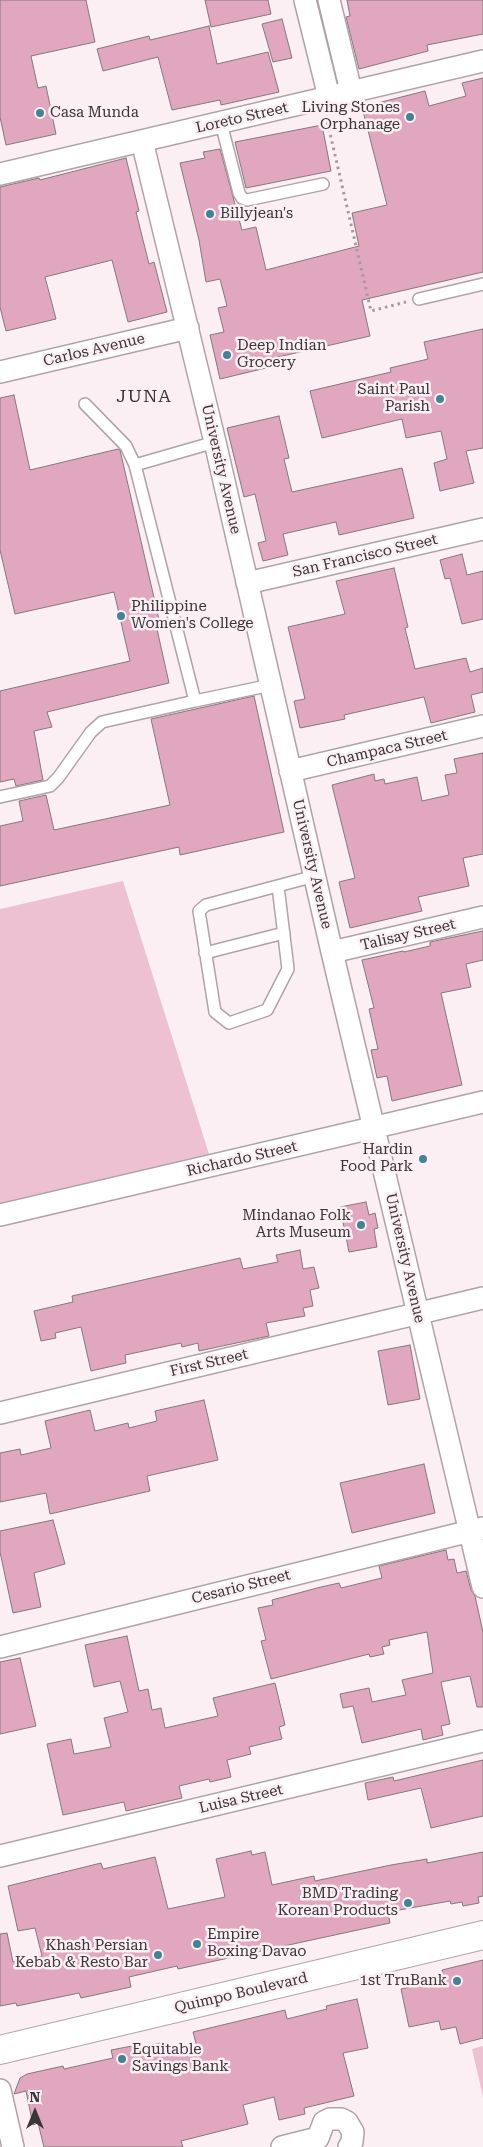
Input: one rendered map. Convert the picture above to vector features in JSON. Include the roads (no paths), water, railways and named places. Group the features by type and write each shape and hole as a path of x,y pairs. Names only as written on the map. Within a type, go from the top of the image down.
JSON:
{"main road":[{"name":"Quimpo Boulevard","path":"0,2050 483,1935"}],"street":[{"path":"306,0 325,97"},
{"path":"329,0 351,91"},
{"name":"Loreto Street","path":"0,174 483,60"},
{"name":"University Avenue","path":"142,141 215,442 332,952 418,1313 476,1529 483,1587"},
{"name":"Carlos Avenue","path":"0,372 188,328"},
{"name":"San Francisco Street","path":"248,583 483,529"},
{"name":"Champaca Street","path":"290,771 483,726"},
{"name":"Talisay Street","path":"332,952 483,917"},
{"name":"Richardo Street","path":"0,1215 483,1102"},
{"name":"First Street","path":"0,1413 483,1298"},
{"name":"Cesario Street","path":"0,1647 476,1529"},
{"name":"Luisa Street","path":"0,1856 483,1741"},
{"path":"0,2090 13,2147"},
{"path":"282,2147 323,2143 324,2122 330,2119 341,2119 347,2122 353,2132 352,2142 349,2147"}],"lane":[{"path":"221,123 239,194 242,198 248,200 323,184"},
{"path":"419,299 483,284"},
{"path":"84,404 126,446 135,465 195,701"},
{"path":"135,465 215,442"},
{"path":"0,797 50,786 58,778 91,732 102,722 271,685"},
{"path":"278,886 288,969 267,1010 229,1023 214,1012 199,911 206,905 315,876"},
{"path":"205,953 284,934"}],"place":[{"name":"Casa Munda","path":"40,113"},
{"name":"Living Stones Orphanage","path":"410,117"},
{"name":"Billyjean's","path":"210,214"},
{"name":"Deep Indian Grocery","path":"227,355"},
{"name":"Saint Paul Parish","path":"440,399"},
{"name":"Philippine Women's College","path":"121,616"},
{"name":"Hardin Food Park","path":"423,1159"},
{"name":"Mindanao Folk Arts Museum","path":"361,1225"},
{"name":"BMD Trading Korean Products","path":"408,1903"},
{"name":"Empire Boxing Davao","path":"197,1944"},
{"name":"Khash Persian Kebab & Resto Bar","path":"158,1955"},
{"name":"1st TruBank","path":"457,1981"},
{"name":"Equitable Savings Bank","path":"122,2059"}],"district":[{"name":"JUNA","path":"144,397"}]}
